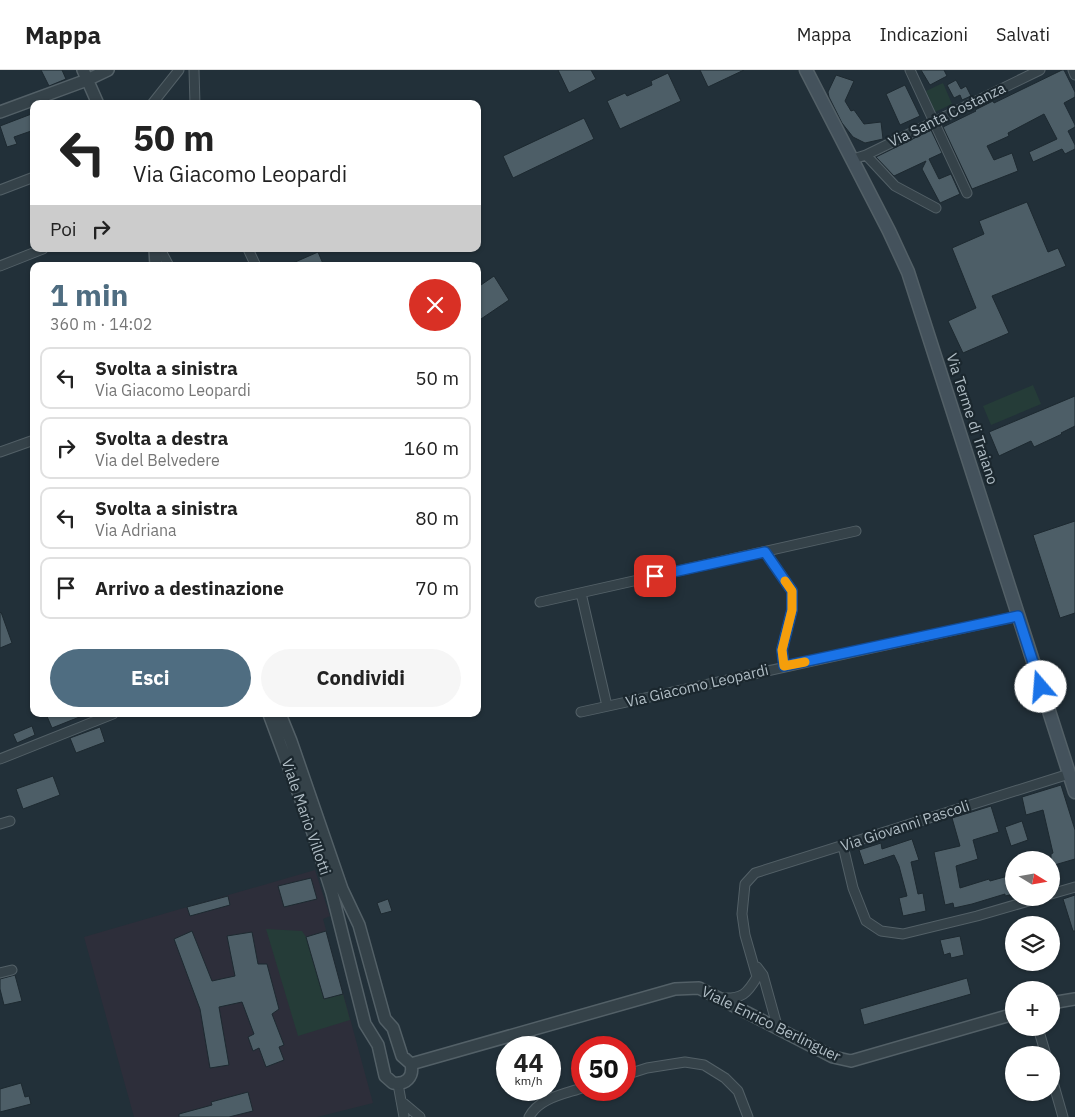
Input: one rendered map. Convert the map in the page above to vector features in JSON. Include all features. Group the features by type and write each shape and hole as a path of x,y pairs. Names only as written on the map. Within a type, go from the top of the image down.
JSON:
{"main road":[{"name":"Via Terme di Traiano","path":"806,70 853,159 908,272 1075,792"}],"street":[{"path":"0,112 85,75 108,70"},
{"path":"155,100 179,70"},
{"path":"194,70 195,100"},
{"path":"910,70 967,193"},
{"name":"Via Santa Costanza","path":"853,159 866,155 1040,70"},
{"path":"1072,70 1075,75"},
{"path":"85,75 96,100"},
{"path":"866,155 895,186 936,208"},
{"path":"0,190 30,178"},
{"path":"0,266 35,252"},
{"path":"0,452 30,441"},
{"path":"540,602 856,531"},
{"path":"765,552 792,591 792,610 782,650 784,666"},
{"path":"581,593 607,706"},
{"name":"Via Giacomo Leopardi","path":"581,712 1018,616"},
{"path":"0,759 98,717"},
{"name":"Viale Mario Villotti","path":"270,717 311,828 332,893 365,1024 378,1045 384,1070"},
{"name":"Viale Mario Villotti","path":"281,717 342,889 360,925 385,1019 393,1028 407,1060"},
{"name":"Via Giovanni Pascoli","path":"752,958 745,935 742,914 745,884 755,873 1069,774"},
{"path":"0,824 10,821"},
{"path":"842,846 853,888 866,921 881,930 903,934 1012,906"},
{"path":"1060,891 1075,887"},
{"path":"339,922 350,917 356,918"},
{"path":"722,998 736,998 749,990 757,977 752,958"},
{"path":"752,958 763,976 778,1029"},
{"path":"0,973 12,970"},
{"name":"Viale Enrico Berlinguer","path":"407,1060 676,989 699,988 722,998 833,1057 852,1061 1005,1017"},
{"path":"1060,1001 1075,994"},
{"path":"1060,1002 1075,999"},
{"path":"396,1055 407,1060 412,1071 409,1078 398,1084 389,1081 385,1076 385,1063 396,1055"},
{"path":"636,1072 685,1062 704,1065 725,1078 738,1091 748,1117"},
{"path":"398,1084 404,1117"},
{"path":"529,1117 533,1109 553,1097 571,1091"},
{"path":"401,1101 420,1117"},
{"path":"1058,1101 1063,1117"}],"shaded area":[{"path":"315,870 330,916 323,919 373,1103 317,1117 134,1117 84,937"}],"green space":[{"path":"943,83 952,104 935,112 926,91"},
{"path":"1033,385 1041,404 991,425 983,406"},
{"path":"266,929 302,931 306,937 324,999 343,994 350,1020 298,1036"}],"building":[{"path":"41,70 62,70 66,79 49,86"},
{"path":"558,70 591,70 596,79 569,93"},
{"path":"700,70 744,70 708,87"},
{"path":"921,70 944,70 947,76 930,85"},
{"path":"1064,70 1075,92 1075,97 1064,103 1075,125 1075,127 1068,131 1075,149 1065,154 1062,149 1033,162 1029,152 1057,139 1044,114 1008,133 1009,136 987,146 994,160 1012,153 1018,171 972,189 943,127 993,101 994,103"},
{"path":"668,73 681,101 620,129 607,101 625,93 627,96 652,85 651,81"},
{"path":"836,75 854,81 845,101 851,111 854,110 864,124 881,122 883,139 865,143 853,137 842,123 828,92"},
{"path":"956,80 961,89 966,86 971,96 962,100 960,95 954,98 947,85"},
{"path":"905,85 920,116 900,125 886,94"},
{"path":"30,115 30,131 14,137 17,144 7,147 0,126"},
{"path":"584,118 594,139 513,178 503,156"},
{"path":"931,130 942,153 929,159 939,179 951,174 960,194 940,203 922,169 926,161 894,176 876,157"},
{"path":"1027,202 1048,252 1058,248 1066,266 992,296 1009,333 963,353 948,321 976,308 952,248 984,234 979,221"},
{"path":"318,252 322,262 295,262"},
{"path":"494,276 509,300 481,319 481,285"},
{"path":"1075,396 1075,426 1034,447 1031,441 999,456 989,432"},
{"path":"1075,521 1075,613 1060,618 1033,535"},
{"path":"0,613 12,643 0,648"},
{"path":"47,717 80,717 52,728"},
{"path":"32,726 35,735 17,743 13,734"},
{"path":"100,727 105,742 76,753 70,738"},
{"path":"53,776 60,795 23,809 16,789"},
{"path":"1061,785 1075,830 1075,859 1060,863 1060,851 1053,851 1043,810 1026,815 1022,797"},
{"path":"991,806 999,832 973,840 978,859 956,866 960,888 989,879 990,881 1005,877 1005,894 954,908 953,903 945,905 934,852 960,846 952,818"},
{"path":"1022,821 1028,840 1011,846 1005,827"},
{"path":"912,839 919,860 911,862 918,894 923,893 926,911 903,916 899,898 907,896 894,855 864,865 859,850 881,843 882,849"},
{"path":"311,878 317,899 284,907 278,886"},
{"path":"1075,895 1075,931 1073,931 1063,899"},
{"path":"228,896 230,905 190,916 187,907"},
{"path":"388,899 392,911 381,914 377,903"},
{"path":"192,931 212,981 235,976 227,936 252,932 258,964 267,964 279,1009 272,1014 284,1045 279,1047 284,1060 266,1067 259,1048 253,1051 248,1037 254,1034 242,1002 219,1007 229,1065 210,1068 200,1009 174,939"},
{"path":"326,931 343,994 324,999 306,937"},
{"path":"960,936 964,955 951,958 950,953 944,955 940,940"},
{"path":"15,975 22,1001 4,1005 0,989 0,979"},
{"path":"967,978 971,994 864,1025 860,1009"},
{"path":"21,1083 25,1097 29,1096 31,1104 0,1112 0,1089"},
{"path":"248,1092 253,1111 229,1117 179,1117 179,1114 212,1105 211,1102"}],"slow traffic":[{"path":"785,581 792,591 792,610 782,650 784,666 805,662"}],"route":[{"path":"655,576 765,552 792,591 792,610 782,650 784,666 1018,616 1041,687"}]}
